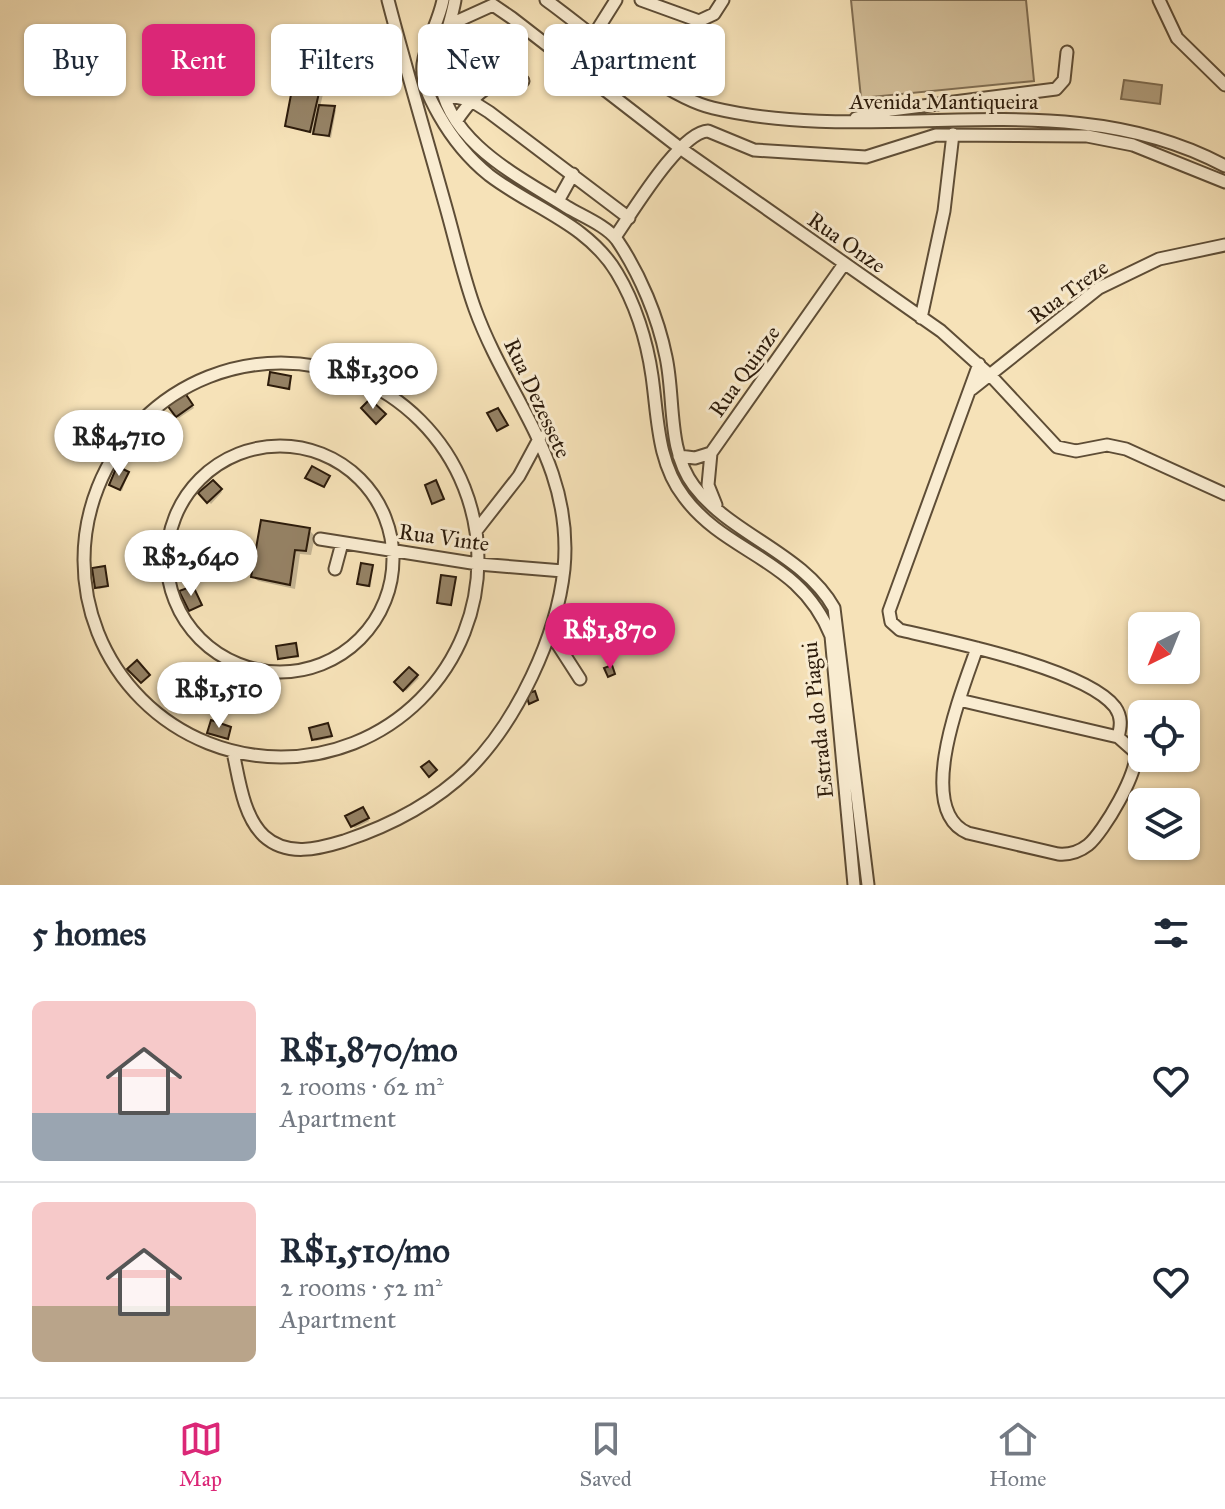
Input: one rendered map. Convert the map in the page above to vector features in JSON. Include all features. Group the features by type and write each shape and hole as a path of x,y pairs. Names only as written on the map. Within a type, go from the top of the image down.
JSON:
{"street":[{"name":"Rua Dezessete","path":"233,752 252,820 272,842 302,850 360,836 438,795 471,768 504,723 551,634 563,571 563,518 540,437 474,307 388,0"},
{"name":"Estrada do Piagui","path":"443,0 423,64 424,79 429,96 455,141 489,175 573,226 603,253 618,274 644,337 664,459 673,482 704,518 795,581 822,613 831,636 854,885"},
{"path":"451,24 455,0"},
{"name":"Avenida Mantiqueira","path":"546,0 579,24"},
{"path":"601,24 616,0"},
{"path":"641,0 699,21 714,14 723,0"},
{"path":"1159,0 1177,38 1225,85"},
{"name":"Rua Onze","path":"451,24 490,2 680,148 921,318 979,364 1057,447 1076,451 1107,445 1126,449 1225,494"},
{"path":"848,121 891,110 1056,89 1064,80 1067,52"},
{"path":"445,96 457,120 497,163 615,237 645,291 658,325 667,358 679,456 694,486 718,509 813,580 834,608 868,885"},
{"path":"450,96 470,100 629,218"},
{"path":"457,120 476,96"},
{"name":"Avenida Mantiqueira","path":"684,96 712,108 848,121 1009,120 1108,126 1183,146 1225,166"},
{"path":"615,237 692,134 708,131 754,150 866,157 923,138 953,134 1053,134 1111,140 1148,150 1225,182"},
{"path":"921,318 944,211 953,134"},
{"path":"558,201 573,174"},
{"name":"Rua Treze","path":"972,389 1099,288 1159,259 1185,251 1223,249"},
{"name":"Rua Quinze","path":"711,453 844,264"},
{"path":"298,364 361,380 416,417 438,441 468,499 476,531 478,564 475,599 465,633 449,665 428,693 402,718 371,737 338,750 304,757 268,758 233,752 173,725 147,705 107,654 94,623 83,559 94,495 119,447 147,414 202,378 244,366 298,364"},
{"path":"979,364 889,617 900,630 1028,664 1098,693 1116,708 1120,717 1118,737"},
{"path":"476,531 519,476 540,437"},
{"path":"271,446 300,447 329,456 354,473 374,495 387,521 393,550 392,580 383,608 367,632 345,652 319,666 290,672 260,670 232,661 207,645 187,623 174,597 167,568 169,538 178,510 194,485 229,459 271,446"},
{"path":"679,456 695,458 711,453 708,485 718,509"},
{"name":"Rua Vinte","path":"320,539 478,564 563,571"},
{"path":"335,569 342,543"},
{"path":"551,634 580,679"},
{"path":"959,700 1118,737 1135,752 1137,765 1098,835 1068,855 968,833 959,829 948,816 946,751 959,700 977,648"}],"shaded area":[{"path":"851,0 1026,0 1034,81 861,98"},
{"path":"1124,80 1162,85 1160,104 1121,99"}],"building":[{"path":"291,96 318,96 310,132 285,126"},
{"path":"319,105 335,106 329,136 313,134"},
{"path":"270,372 291,376 289,389 268,385"},
{"path":"185,393 193,405 176,417 167,405"},
{"path":"370,399 386,414 376,424 361,408"},
{"path":"498,408 508,425 497,431 487,413"},
{"path":"117,466 129,472 120,490 109,485"},
{"path":"312,466 330,476 324,487 305,478"},
{"path":"213,480 222,489 207,503 198,493"},
{"path":"436,480 444,499 432,504 425,485"},
{"path":"261,520 310,528 306,551 295,550 290,585 251,577"},
{"path":"361,563 373,565 369,586 357,584"},
{"path":"105,566 108,586 95,588 92,568"},
{"path":"441,575 456,577 451,605 437,603"},
{"path":"193,586 202,605 189,611 179,591"},
{"path":"296,643 298,656 278,659 276,646"},
{"path":"137,660 150,675 141,683 127,669"},
{"path":"612,665 615,674 608,677 604,668"},
{"path":"409,667 418,675 403,691 394,682"},
{"path":"535,691 538,700 529,704 526,694"},
{"path":"211,720 231,727 228,739 207,733"},
{"path":"328,723 332,736 312,740 309,728"},
{"path":"429,761 437,770 429,777 421,767"},
{"path":"363,807 369,818 351,827 345,816"}]}
